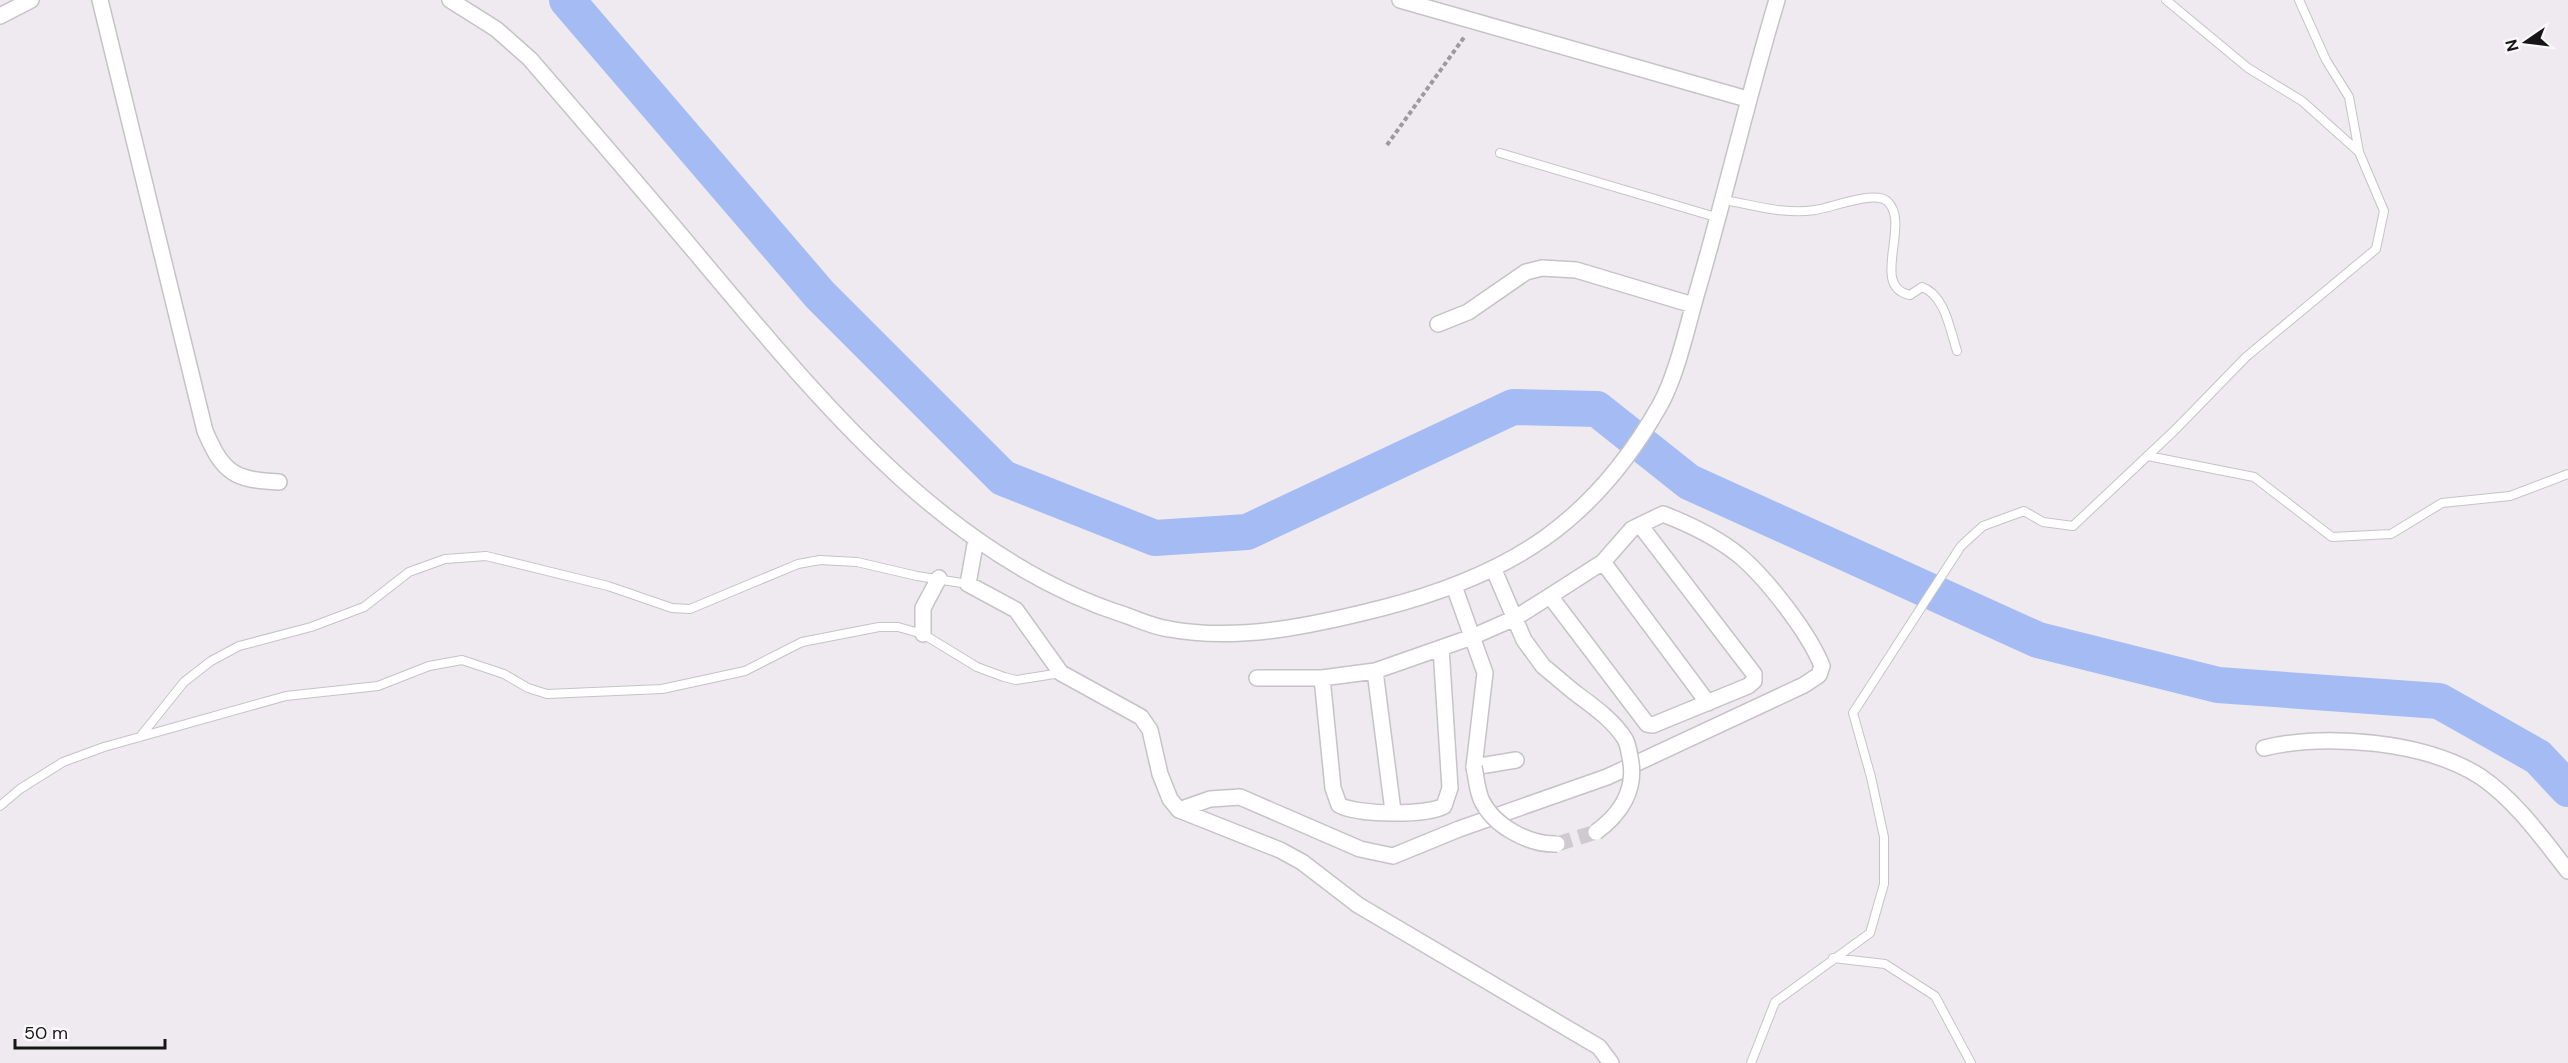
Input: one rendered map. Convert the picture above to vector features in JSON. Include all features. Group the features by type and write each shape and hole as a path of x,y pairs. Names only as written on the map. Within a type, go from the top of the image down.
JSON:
{"street":[{"path":"0,16 31,0"},
{"path":"100,0 205,431 216,457 234,474 251,481 279,482"},
{"path":"450,0 496,29 530,58 797,373 865,443 937,508 976,539 1065,593 1167,629 1225,634 1289,627 1356,614 1431,595 1494,570 1552,534 1594,497 1631,455 1664,398 1719,218 1747,99 1777,0"},
{"path":"1400,0 1747,99"},
{"path":"1438,324 1468,312 1526,272 1542,268 1576,270 1693,304"},
{"path":"1179,810 1217,798 1240,797 1360,849 1393,856 1453,831 1607,777 1804,685 1819,675 1822,666 1815,648 1765,582 1739,555 1683,522 1663,514 1632,529 1603,562 1515,618 1472,637 1376,671 1322,678 1257,678"},
{"path":"1550,596 1647,724 1653,725 1748,686 1754,681 1754,674 1640,525"},
{"path":"976,539 968,584 1016,610 1041,641 1061,673 1141,717 1150,730 1160,774 1170,799 1179,810 1280,850 1302,862 1358,905 1599,1047 1611,1063"},
{"path":"1603,562 1708,704"},
{"path":"1494,570 1524,640 1543,666 1602,712 1627,741 1634,772 1624,804 1612,820 1596,832"},
{"path":"923,634 923,608 939,578"},
{"path":"1454,586 1485,673 1474,767 1481,799 1501,825 1544,845 1557,844"},
{"path":"1322,678 1336,799 1339,805 1352,810 1436,810 1444,806 1448,799 1441,648"},
{"path":"1376,671 1393,811"},
{"path":"2264,748 2291,742 2344,740 2454,761 2482,778 2516,807 2568,871"},
{"path":"1474,767 1516,760"}],"lane":[{"path":"2166,0 2248,68 2302,101 2359,152"},
{"path":"1751,1063 1775,1002 1870,933 1884,884 1884,837 1871,777 1852,713 1900,643 1938,579 1961,546 1983,526 2024,511 2043,522 2073,526 2148,456 2246,357 2376,249 2384,211 2359,152 2349,97 2326,60 2299,0"},
{"path":"1500,153 1719,218"},
{"path":"1724,200 1790,212 1815,210 1865,198 1880,197 1888,202 1893,211 1895,226 1892,261 1894,286 1901,293 1910,295 1922,287 1931,290 1940,302 1957,351"},
{"path":"2148,456 2254,477 2332,537 2391,534 2442,503 2510,496 2568,474"},
{"path":"140,737 184,682 211,661 239,646 311,627 364,607 409,573 445,559 486,556 608,586 672,608 690,609 798,564 820,560 857,562 917,576 968,584"},
{"path":"0,806 20,789 63,762 140,737 286,696 378,686 429,666 462,660 504,674 528,688 547,694 662,689 745,671 802,642 879,627 898,627 923,634 977,668 1004,677 1016,680 1061,673"},
{"path":"1833,958 1885,964 1935,996 1971,1063"}],"path":[{"path":"1387,145 1476,22"}],"waterway":[{"path":"567,0 820,295 1003,478 1155,538 1247,532 1513,407 1597,409 1689,482 2038,640 2218,685 2439,701 2538,757 2568,789"}],"tunnel":[{"path":"1557,844 1596,832"}]}
